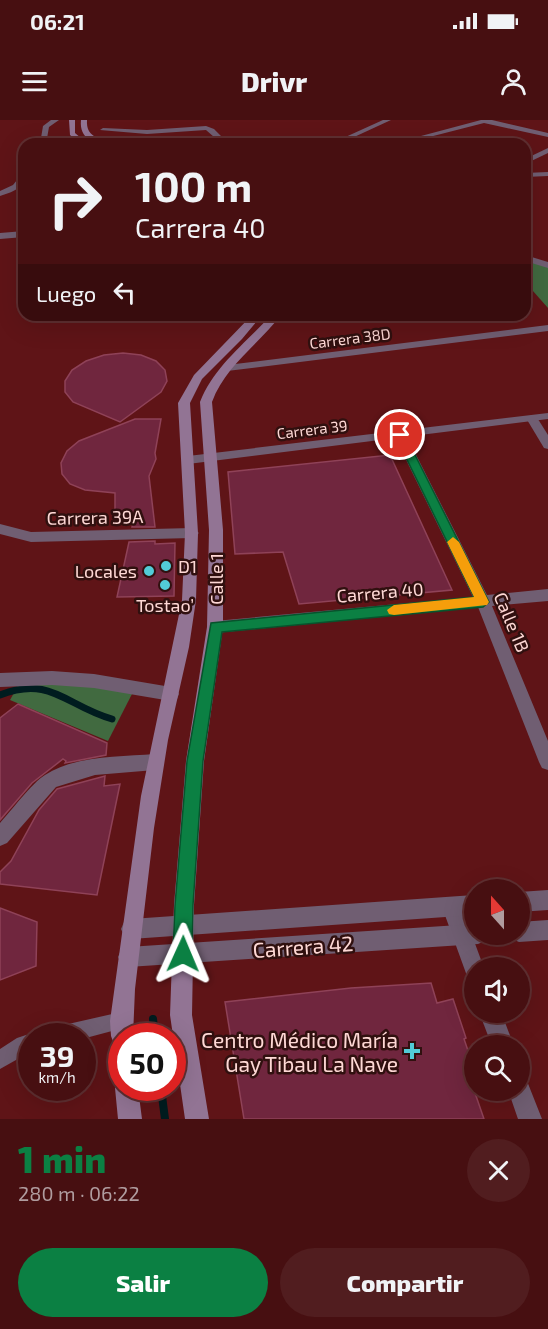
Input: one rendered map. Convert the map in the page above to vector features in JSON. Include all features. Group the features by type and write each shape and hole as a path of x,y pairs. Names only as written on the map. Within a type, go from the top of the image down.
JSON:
{"main road":[{"path":"84,121 83,130 86,136 92,138"},
{"path":"72,123 76,138"},
{"name":"Calle 1","path":"122,1023 131,929 155,762 186,630 192,533 184,403 189,386 251,321"},
{"name":"Calle 1","path":"197,1119 181,1015 183,925 195,761 215,627 216,530 206,402 209,389 271,321"},
{"path":"128,1101 130,1119"}],"street":[{"path":"44,138 46,126 56,120"},
{"path":"347,138 388,120"},
{"path":"419,138 488,121 548,135"},
{"path":"103,130 147,132 206,128 212,130 220,138"},
{"path":"531,159 548,150"},
{"path":"531,175 548,174"},
{"path":"0,194 18,184"},
{"path":"0,236 18,234"},
{"path":"531,259 548,265"},
{"name":"Carrera 38D","path":"228,368 548,328"},
{"name":"Carrera 39","path":"188,460 548,416"},
{"path":"532,418 548,446"},
{"name":"Calle 1B","path":"400,435 483,602 548,762"},
{"name":"Carrera 39A","path":"0,529 31,537 192,533"},
{"name":"Carrera 40","path":"215,627 548,595"},
{"path":"0,680 52,678 94,681 171,694"},
{"path":"0,837 50,781 69,772 95,767 155,762"},
{"path":"530,901 548,900"},
{"name":"Carrera 42","path":"131,929 464,906"},
{"path":"452,907 464,926"},
{"path":"530,931 548,930"},
{"name":"Carrera 42","path":"128,957 464,935"},
{"path":"523,1101 530,1119"}],"lane":[{"path":"0,1060 18,1047"}],"green space":[{"path":"531,260 548,265 548,308 531,289"},
{"path":"54,681 133,692 108,741 10,700 20,682"}],"building":[{"path":"123,353 141,355 156,361 165,370 167,381 161,392 120,422 73,402 65,392 65,381 72,370 86,361 104,355"},
{"path":"135,419 161,419 156,459 149,476 155,527 132,527 135,516 115,518 115,493 85,490 70,484 62,474 61,463 67,451 79,441"},
{"path":"390,455 452,590 299,604 283,552 235,554 228,472"},
{"name":"Locales","path":"155,541 155,544 175,543 174,596 117,597 129,542"},
{"path":"18,704 107,743 106,755 65,763 63,759 32,783 0,820 0,718"},
{"path":"105,776 104,786 120,784 97,895 0,884 0,872 11,861 39,810 57,789"},
{"path":"0,908 37,922 36,966 0,980"},
{"path":"431,983 437,1003 453,999 465,1035 464,1101 478,1101 484,1119 244,1119 225,1002 351,988"}],"waterway":[{"path":"0,695 33,688 46,690 112,719"},
{"path":"153,1019 153,1023"},
{"path":"163,1101 165,1119"}],"slow traffic":[{"path":"394,610 483,602 453,542"}],"place":[{"name":"D1","path":"166,566"},
{"name":"Locales","path":"149,571"},
{"name":"Tostao’","path":"165,585"},
{"name":"Centro Médico María Gay Tibau La Nave","path":"412,1051"}],"route":[{"path":"183,954 184,905 195,761 215,627 483,602 400,435"}]}
